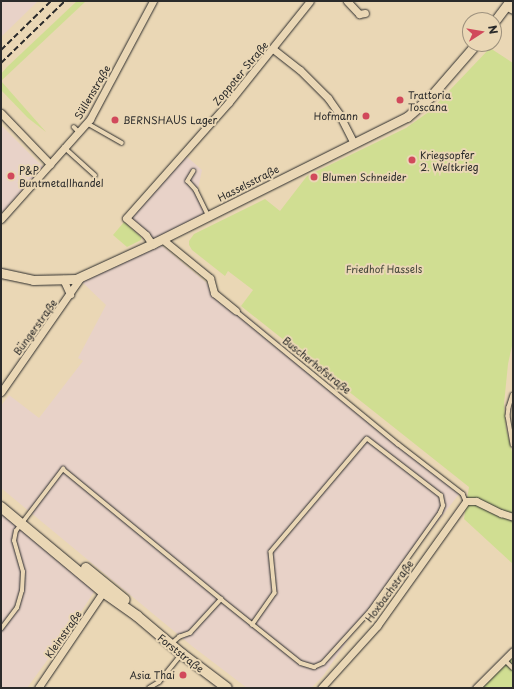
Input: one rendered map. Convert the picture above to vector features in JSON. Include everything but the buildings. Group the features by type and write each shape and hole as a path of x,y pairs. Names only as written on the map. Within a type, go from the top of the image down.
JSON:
{"main road":[{"name":"Forststraße","path":"1,506 62,555 103,592 137,616 170,645 227,688"},
{"name":"Forststraße","path":"62,555 75,560 107,585 125,600 137,616"}],"street":[{"name":"Süllenstraße","path":"1,219 50,164 77,129 87,123 153,1"},
{"name":"Zoppoter Straße","path":"152,244 146,235 126,218 167,174 273,49 310,1"},
{"path":"346,1 359,14 365,13"},
{"path":"502,14 510,6"},
{"path":"273,49 300,70 328,98 339,114 354,143"},
{"name":"Hasselsstraße","path":"1,273 26,279 82,278 407,117 419,108 469,52"},
{"path":"1,113 50,164"},
{"name":"Buscherhofstraße","path":"162,239 210,278 214,293 236,310"},
{"name":"Büngerstraße","path":"1,392 82,278"},
{"name":"Büngerstraße","path":"63,279 70,294"},
{"path":"466,502 476,501 513,517"},
{"name":"Hoxbachstraße","path":"321,688 377,626 466,502"},
{"name":"Kleinstraße","path":"38,688 103,592"},
{"path":"476,688 513,651"}],"lane":[{"path":"87,123 122,143"},
{"path":"64,147 95,175"},
{"path":"194,171 188,181 196,190 208,216"},
{"name":"Buscherhofstraße","path":"236,310 398,444 463,494 466,502"},
{"path":"513,395 508,416 513,445"},
{"path":"1,629 18,608 22,591 23,572 14,541 16,531 63,469 220,599 301,663 314,667 323,663 370,611 436,520 443,506 441,496 367,439 272,552 276,593 253,625"},
{"path":"170,645 179,637 190,633 220,599"},
{"path":"149,688 159,682 182,654"},
{"path":"505,660 513,668"}],"shaded area":[{"path":"1,1 38,1 1,37"},
{"path":"1,125 43,167 1,214"},
{"path":"185,155 202,170 198,189 209,213 154,240 130,218"},
{"path":"160,244 459,494 359,624 323,676 311,688 247,688 192,646 1,488 1,406 9,395 39,418 83,361 78,358 106,305 81,281"},
{"path":"1,511 92,588 94,592 67,633 27,688 1,688"}],"green space":[{"path":"77,1 86,1 1,81 1,74 7,67"},
{"name":"Friedhof Hassels","path":"486,52 496,52 513,63 513,341 508,364 504,404 506,428 513,456 513,564 464,519 469,487 241,306 253,290 228,271 225,276 192,250 189,245 189,241 194,234 265,199 280,211 307,176 406,128 430,111"},
{"path":"1,81 46,132 28,118 1,90"},
{"path":"124,222 141,237 141,240 127,247 113,235"},
{"path":"513,656 513,688 482,688 506,663"}],"railway":[{"path":"1,50 51,1"},
{"path":"1,63 65,1"}],"place":[{"name":"Trattoria Toscana","path":"400,100"},
{"name":"Hofmann","path":"366,116"},
{"name":"BERNSHAUS Lager","path":"115,120"},
{"name":"Kriegsopfer 2. Weltkrieg","path":"412,160"},
{"name":"P&P Buntmetallhandel","path":"11,176"},
{"name":"Blumen Schneider","path":"314,177"},
{"name":"Asia Thai","path":"183,675"}]}
